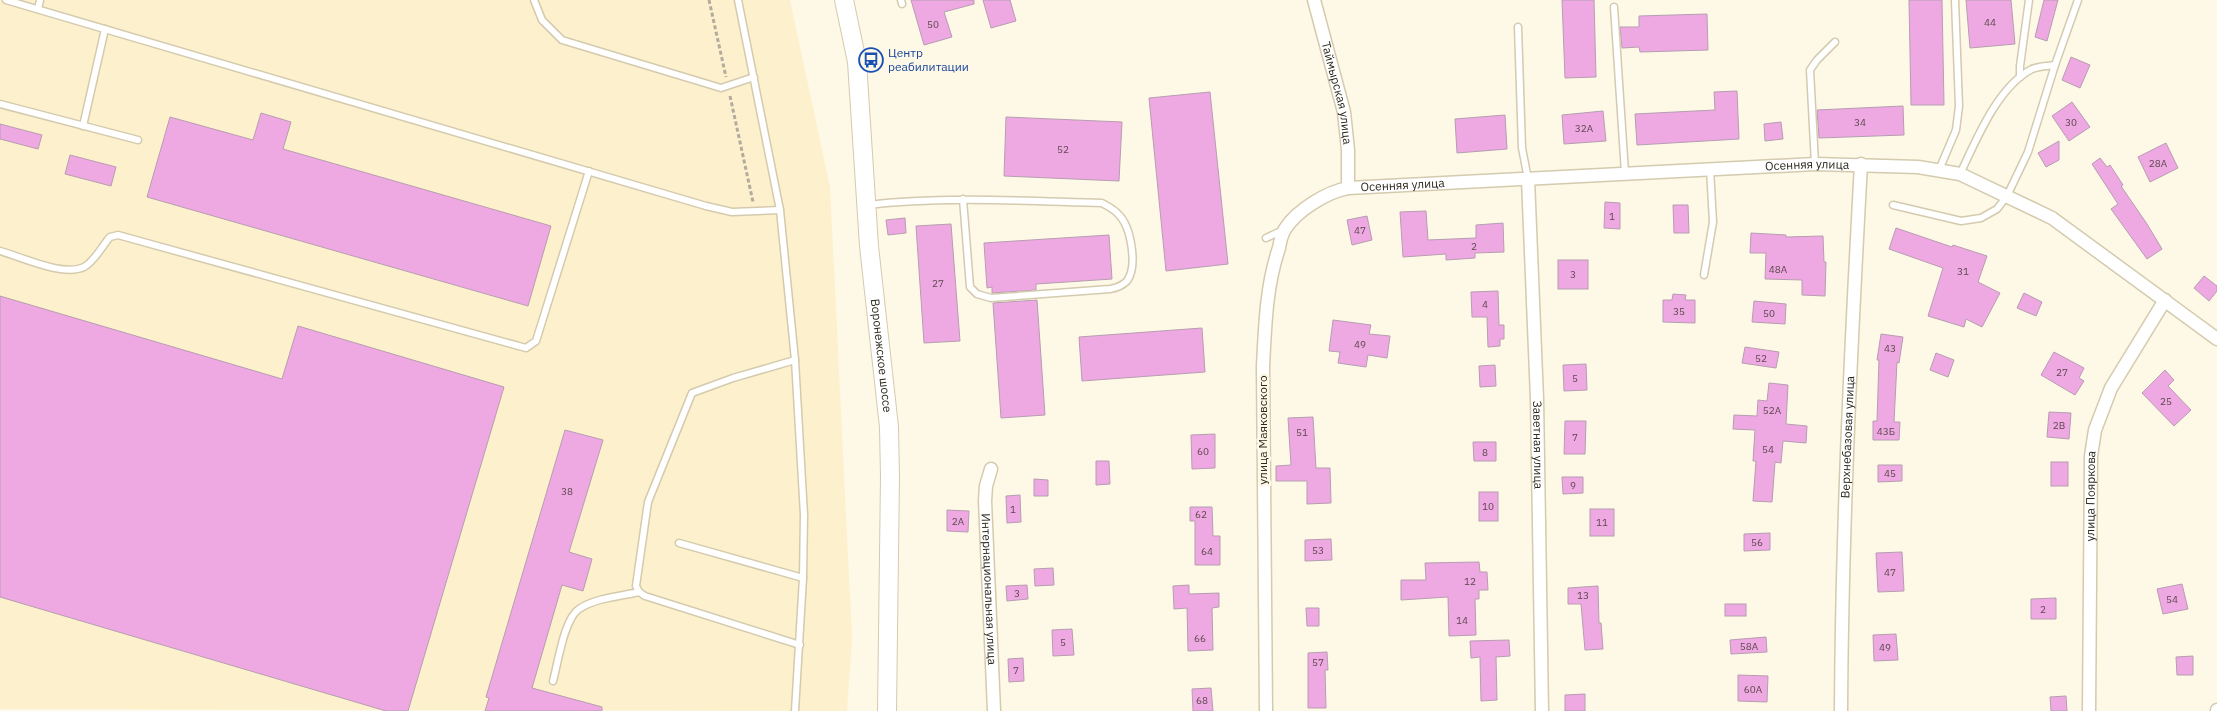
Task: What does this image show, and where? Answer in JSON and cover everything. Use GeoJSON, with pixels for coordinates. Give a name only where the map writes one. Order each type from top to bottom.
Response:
{"type":"FeatureCollection","features":[{"type":"Feature","properties":{"kind":"main road","name":"Воронежское шоссе"},"geometry":{"type":"LineString","coordinates":[[844,0],[857,62],[866,205],[889,427],[890,477],[886,711]]}},
{"type":"Feature","properties":{"kind":"street","name":"Таймырская улица"},"geometry":{"type":"LineString","coordinates":[[1314,0],[1344,112],[1348,150],[1348,188]]}},
{"type":"Feature","properties":{"kind":"street","name":"Осенняя улица"},"geometry":{"type":"LineString","coordinates":[[1348,188],[1814,164],[1861,164],[1939,170],[1960,174],[2052,218],[2217,339]]}},
{"type":"Feature","properties":{"kind":"street","name":"Верхнебазовая улица"},"geometry":{"type":"LineString","coordinates":[[1841,711],[1842,598],[1849,380],[1861,164]]}},
{"type":"Feature","properties":{"kind":"street","name":"Заветная улица"},"geometry":{"type":"LineString","coordinates":[[1528,179],[1537,399],[1542,711]]}},
{"type":"Feature","properties":{"kind":"street","name":"улица Маяковского"},"geometry":{"type":"LineString","coordinates":[[1266,711],[1263,366],[1265,316],[1273,265],[1285,229],[1303,210],[1326,194],[1348,188]]}},
{"type":"Feature","properties":{"kind":"street","name":"улица Пояркова"},"geometry":{"type":"LineString","coordinates":[[2089,711],[2091,456],[2095,430],[2111,388],[2165,300]]}},
{"type":"Feature","properties":{"kind":"street","name":"Интернациональная улица"},"geometry":{"type":"LineString","coordinates":[[991,470],[986,486],[985,501],[994,711]]}},
{"type":"Feature","properties":{"kind":"lane"},"geometry":{"type":"LineString","coordinates":[[6,0],[706,206],[732,212],[780,210]]}},
{"type":"Feature","properties":{"kind":"lane"},"geometry":{"type":"LineString","coordinates":[[38,9],[40,0]]}},
{"type":"Feature","properties":{"kind":"lane"},"geometry":{"type":"LineString","coordinates":[[534,0],[542,20],[562,40],[721,88],[754,77]]}},
{"type":"Feature","properties":{"kind":"lane"},"geometry":{"type":"LineString","coordinates":[[738,0],[780,210],[796,360],[803,484],[803,578],[796,711]]}},
{"type":"Feature","properties":{"kind":"lane"},"geometry":{"type":"LineString","coordinates":[[1939,170],[1956,130],[1959,106],[1954,0]]}},
{"type":"Feature","properties":{"kind":"lane"},"geometry":{"type":"LineString","coordinates":[[2020,77],[2029,0]]}},
{"type":"Feature","properties":{"kind":"lane"},"geometry":{"type":"LineString","coordinates":[[1892,205],[1961,221],[1981,218],[1997,209],[2007,196],[2028,152],[2055,65],[2078,0]]}},
{"type":"Feature","properties":{"kind":"lane"},"geometry":{"type":"LineString","coordinates":[[1614,7],[1624,173]]}},
{"type":"Feature","properties":{"kind":"lane"},"geometry":{"type":"LineString","coordinates":[[1518,27],[1522,148],[1528,179]]}},
{"type":"Feature","properties":{"kind":"lane"},"geometry":{"type":"LineString","coordinates":[[83,126],[106,29]]}},
{"type":"Feature","properties":{"kind":"lane"},"geometry":{"type":"LineString","coordinates":[[1814,164],[1810,70],[1835,42]]}},
{"type":"Feature","properties":{"kind":"lane"},"geometry":{"type":"LineString","coordinates":[[1960,174],[1990,114],[2010,87],[2020,77],[2034,68],[2055,65]]}},
{"type":"Feature","properties":{"kind":"lane"},"geometry":{"type":"LineString","coordinates":[[0,104],[138,140]]}},
{"type":"Feature","properties":{"kind":"lane"},"geometry":{"type":"LineString","coordinates":[[1704,275],[1713,222],[1710,169]]}},
{"type":"Feature","properties":{"kind":"lane"},"geometry":{"type":"LineString","coordinates":[[0,251],[57,269],[73,270],[85,266],[94,258],[110,237],[118,235],[526,348],[536,341],[590,171]]}},
{"type":"Feature","properties":{"kind":"lane"},"geometry":{"type":"LineString","coordinates":[[866,205],[963,199],[1102,203],[1118,214],[1130,238],[1132,264],[1127,280],[1120,286],[1110,289],[991,298],[977,294],[970,287],[963,199]]}},
{"type":"Feature","properties":{"kind":"lane"},"geometry":{"type":"LineString","coordinates":[[1266,238],[1285,229]]}},
{"type":"Feature","properties":{"kind":"lane"},"geometry":{"type":"LineString","coordinates":[[639,592],[636,586],[648,502],[692,393],[734,378],[796,360]]}},
{"type":"Feature","properties":{"kind":"lane"},"geometry":{"type":"LineString","coordinates":[[679,543],[803,578]]}},
{"type":"Feature","properties":{"kind":"lane"},"geometry":{"type":"LineString","coordinates":[[553,681],[569,621],[578,609],[588,604],[639,592],[800,645]]}},
{"type":"Feature","properties":{"kind":"path"},"geometry":{"type":"LineString","coordinates":[[709,0],[755,211]]}},
{"type":"Feature","properties":{"kind":"shaded area"},"geometry":{"type":"Polygon","coordinates":[[[0,0],[790,0],[830,187],[852,638],[847,711],[0,709],[0,0]]]}},
{"type":"Feature","properties":{"kind":"building"},"geometry":{"type":"Polygon","coordinates":[[[911,0],[974,0],[974,4],[944,12],[952,37],[924,45],[911,0]]]}},
{"type":"Feature","properties":{"kind":"building"},"geometry":{"type":"Polygon","coordinates":[[[983,0],[1010,0],[1016,21],[991,28],[983,0]]]}},
{"type":"Feature","properties":{"kind":"building"},"geometry":{"type":"Polygon","coordinates":[[[1562,0],[1594,0],[1596,77],[1565,78],[1562,0]]]}},
{"type":"Feature","properties":{"kind":"building"},"geometry":{"type":"Polygon","coordinates":[[[1909,0],[1942,0],[1944,105],[1911,105],[1909,0]]]}},
{"type":"Feature","properties":{"kind":"building"},"geometry":{"type":"Polygon","coordinates":[[[1966,0],[2011,0],[2015,44],[1970,48],[1966,0]]]}},
{"type":"Feature","properties":{"kind":"building"},"geometry":{"type":"Polygon","coordinates":[[[2044,0],[2058,0],[2047,41],[2035,37],[2044,0]]]}},
{"type":"Feature","properties":{"kind":"building"},"geometry":{"type":"Polygon","coordinates":[[[1707,14],[1708,50],[1640,52],[1639,47],[1622,48],[1620,27],[1639,27],[1639,16],[1707,14]]]}},
{"type":"Feature","properties":{"kind":"building"},"geometry":{"type":"Polygon","coordinates":[[[2071,57],[2090,65],[2080,88],[2062,80],[2071,57]]]}},
{"type":"Feature","properties":{"kind":"building"},"geometry":{"type":"Polygon","coordinates":[[[1737,91],[1739,139],[1637,145],[1635,114],[1715,110],[1714,92],[1737,91]]]}},
{"type":"Feature","properties":{"kind":"building"},"geometry":{"type":"Polygon","coordinates":[[[1210,92],[1228,264],[1166,271],[1149,98],[1210,92]]]}},
{"type":"Feature","properties":{"kind":"building"},"geometry":{"type":"Polygon","coordinates":[[[2072,102],[2090,127],[2069,141],[2052,116],[2072,102]]]}},
{"type":"Feature","properties":{"kind":"building"},"geometry":{"type":"Polygon","coordinates":[[[1903,106],[1904,135],[1819,138],[1817,110],[1903,106]]]}},
{"type":"Feature","properties":{"kind":"building"},"geometry":{"type":"Polygon","coordinates":[[[1603,111],[1606,141],[1564,144],[1562,115],[1603,111]]]}},
{"type":"Feature","properties":{"kind":"building"},"geometry":{"type":"Polygon","coordinates":[[[261,113],[291,122],[283,149],[551,226],[528,306],[147,197],[170,117],[253,140],[261,113]]]}},
{"type":"Feature","properties":{"kind":"building"},"geometry":{"type":"Polygon","coordinates":[[[1505,115],[1507,149],[1457,153],[1455,119],[1505,115]]]}},
{"type":"Feature","properties":{"kind":"building"},"geometry":{"type":"Polygon","coordinates":[[[1006,117],[1122,122],[1119,181],[1004,176],[1006,117]]]}},
{"type":"Feature","properties":{"kind":"building"},"geometry":{"type":"Polygon","coordinates":[[[1781,122],[1783,139],[1765,141],[1764,124],[1781,122]]]}},
{"type":"Feature","properties":{"kind":"building"},"geometry":{"type":"Polygon","coordinates":[[[0,124],[42,135],[38,149],[0,139],[0,124]]]}},
{"type":"Feature","properties":{"kind":"building"},"geometry":{"type":"Polygon","coordinates":[[[2059,141],[2059,160],[2046,167],[2038,153],[2059,141]]]}},
{"type":"Feature","properties":{"kind":"building"},"geometry":{"type":"Polygon","coordinates":[[[2166,143],[2178,168],[2150,182],[2138,157],[2166,143]]]}},
{"type":"Feature","properties":{"kind":"building"},"geometry":{"type":"Polygon","coordinates":[[[70,155],[116,167],[111,186],[65,174],[70,155]]]}},
{"type":"Feature","properties":{"kind":"building"},"geometry":{"type":"Polygon","coordinates":[[[2100,158],[2107,167],[2110,165],[2123,185],[2121,186],[2162,249],[2147,259],[2111,209],[2118,204],[2092,164],[2100,158]]]}},
{"type":"Feature","properties":{"kind":"building"},"geometry":{"type":"Polygon","coordinates":[[[1605,202],[1620,203],[1620,229],[1604,228],[1605,202]]]}},
{"type":"Feature","properties":{"kind":"building"},"geometry":{"type":"Polygon","coordinates":[[[1673,205],[1688,205],[1689,233],[1674,233],[1673,205]]]}},
{"type":"Feature","properties":{"kind":"building"},"geometry":{"type":"Polygon","coordinates":[[[1426,211],[1428,240],[1476,238],[1476,225],[1503,223],[1504,252],[1475,253],[1475,258],[1446,260],[1446,254],[1403,257],[1400,212],[1426,211]]]}},
{"type":"Feature","properties":{"kind":"building"},"geometry":{"type":"Polygon","coordinates":[[[1367,216],[1372,240],[1352,245],[1347,220],[1367,216]]]}},
{"type":"Feature","properties":{"kind":"building"},"geometry":{"type":"Polygon","coordinates":[[[905,218],[906,233],[888,235],[886,220],[905,218]]]}},
{"type":"Feature","properties":{"kind":"building"},"geometry":{"type":"Polygon","coordinates":[[[951,224],[960,341],[924,343],[916,226],[951,224]]]}},
{"type":"Feature","properties":{"kind":"building"},"geometry":{"type":"Polygon","coordinates":[[[1896,228],[1952,247],[1953,245],[1987,256],[1978,282],[2000,293],[1982,327],[1966,319],[1964,327],[1928,316],[1943,268],[1889,249],[1896,228]]]}},
{"type":"Feature","properties":{"kind":"building"},"geometry":{"type":"Polygon","coordinates":[[[1751,233],[1786,235],[1786,237],[1823,236],[1824,262],[1826,262],[1825,296],[1802,295],[1802,280],[1765,279],[1766,253],[1750,253],[1751,233]]]}},
{"type":"Feature","properties":{"kind":"building"},"geometry":{"type":"Polygon","coordinates":[[[1109,235],[1112,279],[1036,284],[1036,290],[992,293],[992,287],[987,288],[984,243],[1109,235]]]}},
{"type":"Feature","properties":{"kind":"building"},"geometry":{"type":"Polygon","coordinates":[[[1558,260],[1588,260],[1588,289],[1558,289],[1558,260]]]}},
{"type":"Feature","properties":{"kind":"building"},"geometry":{"type":"Polygon","coordinates":[[[2204,276],[2217,286],[2217,291],[2209,301],[2194,288],[2204,276]]]}},
{"type":"Feature","properties":{"kind":"building"},"geometry":{"type":"Polygon","coordinates":[[[1498,291],[1499,325],[1504,325],[1504,339],[1500,339],[1500,346],[1488,347],[1487,317],[1472,317],[1471,292],[1498,291]]]}},
{"type":"Feature","properties":{"kind":"building"},"geometry":{"type":"Polygon","coordinates":[[[2024,293],[2042,302],[2036,316],[2017,308],[2024,293]]]}},
{"type":"Feature","properties":{"kind":"building"},"geometry":{"type":"Polygon","coordinates":[[[1673,294],[1686,295],[1685,300],[1695,300],[1695,323],[1663,322],[1663,300],[1672,300],[1673,294]]]}},
{"type":"Feature","properties":{"kind":"building"},"geometry":{"type":"Polygon","coordinates":[[[0,296],[282,379],[298,326],[504,387],[408,711],[386,711],[0,597],[0,296]]]}},
{"type":"Feature","properties":{"kind":"building"},"geometry":{"type":"Polygon","coordinates":[[[1037,300],[1045,415],[1001,418],[993,303],[1037,300]]]}},
{"type":"Feature","properties":{"kind":"building"},"geometry":{"type":"Polygon","coordinates":[[[1754,301],[1786,304],[1785,324],[1752,322],[1754,301]]]}},
{"type":"Feature","properties":{"kind":"building"},"geometry":{"type":"Polygon","coordinates":[[[1333,320],[1371,325],[1369,334],[1390,336],[1387,358],[1368,355],[1366,367],[1338,363],[1340,352],[1329,351],[1333,320]]]}},
{"type":"Feature","properties":{"kind":"building"},"geometry":{"type":"Polygon","coordinates":[[[1202,328],[1205,372],[1082,381],[1079,337],[1202,328]]]}},
{"type":"Feature","properties":{"kind":"building"},"geometry":{"type":"Polygon","coordinates":[[[1881,334],[1903,337],[1899,363],[1897,362],[1894,422],[1900,422],[1899,440],[1873,440],[1873,421],[1877,421],[1879,360],[1877,360],[1881,334]]]}},
{"type":"Feature","properties":{"kind":"building"},"geometry":{"type":"Polygon","coordinates":[[[1745,347],[1779,352],[1776,368],[1742,363],[1745,347]]]}},
{"type":"Feature","properties":{"kind":"building"},"geometry":{"type":"Polygon","coordinates":[[[2054,352],[2084,368],[2079,378],[2084,381],[2075,395],[2041,375],[2054,352]]]}},
{"type":"Feature","properties":{"kind":"building"},"geometry":{"type":"Polygon","coordinates":[[[1936,353],[1954,360],[1948,377],[1930,370],[1936,353]]]}},
{"type":"Feature","properties":{"kind":"building"},"geometry":{"type":"Polygon","coordinates":[[[1586,364],[1587,390],[1564,391],[1563,365],[1586,364]]]}},
{"type":"Feature","properties":{"kind":"building"},"geometry":{"type":"Polygon","coordinates":[[[1495,365],[1496,386],[1480,387],[1479,366],[1495,365]]]}},
{"type":"Feature","properties":{"kind":"building"},"geometry":{"type":"Polygon","coordinates":[[[2165,370],[2174,380],[2168,386],[2191,410],[2174,426],[2142,393],[2165,370]]]}},
{"type":"Feature","properties":{"kind":"building"},"geometry":{"type":"Polygon","coordinates":[[[1769,383],[1788,385],[1786,424],[1807,426],[1806,443],[1783,441],[1781,463],[1775,462],[1772,502],[1753,501],[1756,461],[1753,461],[1755,430],[1733,429],[1734,415],[1757,416],[1758,400],[1767,401],[1769,383]]]}},
{"type":"Feature","properties":{"kind":"building"},"geometry":{"type":"Polygon","coordinates":[[[2049,412],[2071,413],[2069,439],[2047,437],[2049,412]]]}},
{"type":"Feature","properties":{"kind":"building"},"geometry":{"type":"Polygon","coordinates":[[[1313,417],[1316,468],[1330,468],[1331,503],[1307,504],[1307,481],[1276,481],[1276,466],[1291,465],[1288,418],[1313,417]]]}},
{"type":"Feature","properties":{"kind":"building"},"geometry":{"type":"Polygon","coordinates":[[[1565,421],[1586,421],[1585,454],[1564,454],[1565,421]]]}},
{"type":"Feature","properties":{"kind":"building"},"geometry":{"type":"Polygon","coordinates":[[[565,430],[603,440],[569,552],[592,559],[583,591],[562,585],[532,688],[602,707],[602,711],[485,711],[489,698],[486,697],[565,430]]]}},
{"type":"Feature","properties":{"kind":"building"},"geometry":{"type":"Polygon","coordinates":[[[1215,434],[1215,468],[1192,469],[1191,435],[1215,434]]]}},
{"type":"Feature","properties":{"kind":"building"},"geometry":{"type":"Polygon","coordinates":[[[1473,442],[1496,442],[1496,461],[1474,461],[1473,442]]]}},
{"type":"Feature","properties":{"kind":"building"},"geometry":{"type":"Polygon","coordinates":[[[1096,461],[1109,461],[1110,484],[1096,485],[1096,461]]]}},
{"type":"Feature","properties":{"kind":"building"},"geometry":{"type":"Polygon","coordinates":[[[2051,462],[2068,462],[2068,486],[2051,486],[2051,462]]]}},
{"type":"Feature","properties":{"kind":"building"},"geometry":{"type":"Polygon","coordinates":[[[1878,465],[1902,465],[1902,481],[1878,482],[1878,465]]]}},
{"type":"Feature","properties":{"kind":"building"},"geometry":{"type":"Polygon","coordinates":[[[1562,477],[1583,477],[1583,493],[1563,494],[1562,477]]]}},
{"type":"Feature","properties":{"kind":"building"},"geometry":{"type":"Polygon","coordinates":[[[1034,479],[1048,480],[1048,496],[1034,496],[1034,479]]]}},
{"type":"Feature","properties":{"kind":"building"},"geometry":{"type":"Polygon","coordinates":[[[1479,492],[1498,492],[1498,521],[1479,521],[1479,492]]]}},
{"type":"Feature","properties":{"kind":"building"},"geometry":{"type":"Polygon","coordinates":[[[1020,495],[1021,522],[1007,523],[1006,496],[1020,495]]]}},
{"type":"Feature","properties":{"kind":"building"},"geometry":{"type":"Polygon","coordinates":[[[1190,507],[1212,507],[1213,536],[1220,536],[1220,565],[1195,565],[1195,521],[1190,521],[1190,507]]]}},
{"type":"Feature","properties":{"kind":"building"},"geometry":{"type":"Polygon","coordinates":[[[1590,509],[1614,509],[1614,536],[1590,536],[1590,509]]]}},
{"type":"Feature","properties":{"kind":"building"},"geometry":{"type":"Polygon","coordinates":[[[947,510],[969,511],[968,532],[947,531],[947,510]]]}},
{"type":"Feature","properties":{"kind":"building"},"geometry":{"type":"Polygon","coordinates":[[[1770,533],[1770,550],[1744,551],[1744,534],[1770,533]]]}},
{"type":"Feature","properties":{"kind":"building"},"geometry":{"type":"Polygon","coordinates":[[[1331,539],[1332,560],[1305,561],[1305,540],[1331,539]]]}},
{"type":"Feature","properties":{"kind":"building"},"geometry":{"type":"Polygon","coordinates":[[[1902,552],[1904,591],[1878,592],[1876,553],[1902,552]]]}},
{"type":"Feature","properties":{"kind":"building"},"geometry":{"type":"Polygon","coordinates":[[[1479,562],[1480,572],[1487,572],[1488,590],[1479,590],[1479,599],[1475,599],[1476,635],[1449,636],[1448,597],[1401,600],[1401,580],[1426,580],[1425,563],[1479,562]]]}},
{"type":"Feature","properties":{"kind":"building"},"geometry":{"type":"Polygon","coordinates":[[[1053,568],[1054,585],[1035,586],[1034,569],[1053,568]]]}},
{"type":"Feature","properties":{"kind":"building"},"geometry":{"type":"Polygon","coordinates":[[[2182,584],[2188,609],[2163,614],[2157,589],[2182,584]]]}},
{"type":"Feature","properties":{"kind":"building"},"geometry":{"type":"Polygon","coordinates":[[[1027,585],[1028,599],[1007,601],[1006,586],[1027,585]]]}},
{"type":"Feature","properties":{"kind":"building"},"geometry":{"type":"Polygon","coordinates":[[[1189,585],[1189,594],[1219,593],[1219,607],[1212,608],[1213,650],[1188,651],[1187,608],[1174,609],[1173,586],[1189,585]]]}},
{"type":"Feature","properties":{"kind":"building"},"geometry":{"type":"Polygon","coordinates":[[[1598,586],[1599,623],[1601,623],[1603,649],[1585,650],[1581,604],[1568,604],[1568,588],[1598,586]]]}},
{"type":"Feature","properties":{"kind":"building"},"geometry":{"type":"Polygon","coordinates":[[[2056,598],[2056,619],[2031,619],[2031,599],[2056,598]]]}},
{"type":"Feature","properties":{"kind":"building"},"geometry":{"type":"Polygon","coordinates":[[[1725,604],[1746,604],[1746,616],[1725,616],[1725,604]]]}},
{"type":"Feature","properties":{"kind":"building"},"geometry":{"type":"Polygon","coordinates":[[[1306,608],[1319,608],[1319,626],[1307,626],[1306,608]]]}},
{"type":"Feature","properties":{"kind":"building"},"geometry":{"type":"Polygon","coordinates":[[[1072,629],[1074,655],[1053,656],[1052,630],[1072,629]]]}},
{"type":"Feature","properties":{"kind":"building"},"geometry":{"type":"Polygon","coordinates":[[[1896,634],[1898,660],[1874,661],[1873,635],[1896,634]]]}},
{"type":"Feature","properties":{"kind":"building"},"geometry":{"type":"Polygon","coordinates":[[[1766,637],[1767,652],[1731,654],[1730,640],[1766,637]]]}},
{"type":"Feature","properties":{"kind":"building"},"geometry":{"type":"Polygon","coordinates":[[[1509,640],[1510,656],[1496,657],[1497,700],[1481,701],[1480,657],[1471,658],[1470,641],[1509,640]]]}},
{"type":"Feature","properties":{"kind":"building"},"geometry":{"type":"Polygon","coordinates":[[[1327,652],[1328,670],[1325,670],[1326,708],[1308,708],[1308,653],[1327,652]]]}},
{"type":"Feature","properties":{"kind":"building"},"geometry":{"type":"Polygon","coordinates":[[[2193,656],[2193,675],[2177,675],[2176,657],[2193,656]]]}},
{"type":"Feature","properties":{"kind":"building"},"geometry":{"type":"Polygon","coordinates":[[[1023,658],[1024,681],[1009,682],[1008,659],[1023,658]]]}},
{"type":"Feature","properties":{"kind":"building"},"geometry":{"type":"Polygon","coordinates":[[[1738,675],[1768,676],[1767,702],[1738,701],[1738,675]]]}},
{"type":"Feature","properties":{"kind":"building"},"geometry":{"type":"Polygon","coordinates":[[[1211,688],[1213,711],[1193,711],[1192,689],[1211,688]]]}},
{"type":"Feature","properties":{"kind":"building"},"geometry":{"type":"Polygon","coordinates":[[[1585,694],[1585,711],[1565,711],[1565,695],[1585,694]]]}},
{"type":"Feature","properties":{"kind":"building"},"geometry":{"type":"Polygon","coordinates":[[[2066,696],[2067,711],[2051,711],[2050,697],[2066,696]]]}},
{"type":"Feature","properties":{"kind":"place","name":"Центр реабилитации"},"geometry":{"type":"Point","coordinates":[871,60]}}]}
